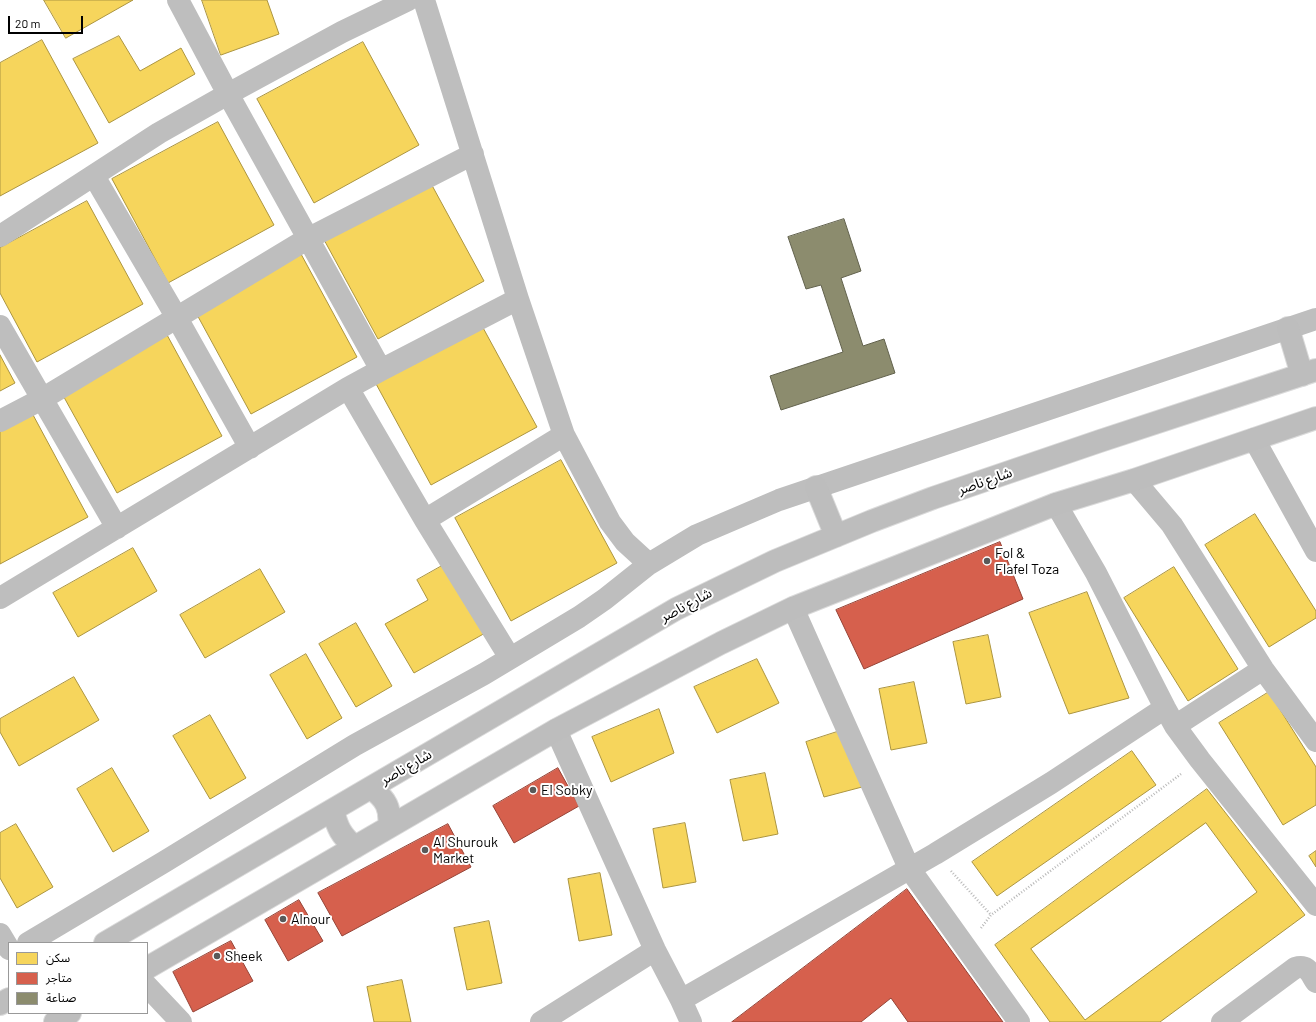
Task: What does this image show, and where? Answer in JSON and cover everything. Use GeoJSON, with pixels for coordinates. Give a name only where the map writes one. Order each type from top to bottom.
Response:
{"type":"FeatureCollection","features":[{"type":"Feature","properties":{"kind":"main road"},"geometry":{"type":"LineString","coordinates":[[1288,328],[1309,372]]}},
{"type":"Feature","properties":{"kind":"main road","name":"شارع ناصر"},"geometry":{"type":"LineString","coordinates":[[107,942],[676,609],[775,561],[872,521],[933,498],[1309,372]]}},
{"type":"Feature","properties":{"kind":"main road"},"geometry":{"type":"LineString","coordinates":[[148,967],[556,730],[722,643],[793,608],[1056,504],[1134,480],[1316,418]]}},
{"type":"Feature","properties":{"kind":"main road"},"geometry":{"type":"LineString","coordinates":[[816,487],[836,536]]}},
{"type":"Feature","properties":{"kind":"main road"},"geometry":{"type":"LineString","coordinates":[[371,788],[380,795],[387,804],[390,815],[389,827]]}},
{"type":"Feature","properties":{"kind":"main road"},"geometry":{"type":"LineString","coordinates":[[333,810],[335,821],[340,831],[346,840],[355,847]]}},
{"type":"Feature","properties":{"kind":"main road"},"geometry":{"type":"LineString","coordinates":[[55,1022],[68,1014]]}},
{"type":"Feature","properties":{"kind":"street"},"geometry":{"type":"LineString","coordinates":[[178,0],[380,370]]}},
{"type":"Feature","properties":{"kind":"street"},"geometry":{"type":"LineString","coordinates":[[0,236],[160,133],[342,32],[408,0]]}},
{"type":"Feature","properties":{"kind":"street"},"geometry":{"type":"LineString","coordinates":[[424,0],[518,299],[564,435],[610,522],[625,542],[649,564]]}},
{"type":"Feature","properties":{"kind":"street"},"geometry":{"type":"LineString","coordinates":[[0,421],[42,399],[307,238],[473,154]]}},
{"type":"Feature","properties":{"kind":"street"},"geometry":{"type":"LineString","coordinates":[[94,176],[177,318],[250,448]]}},
{"type":"Feature","properties":{"kind":"street"},"geometry":{"type":"LineString","coordinates":[[0,598],[348,388],[518,299]]}},
{"type":"Feature","properties":{"kind":"street"},"geometry":{"type":"LineString","coordinates":[[30,942],[355,745],[510,658],[578,617],[605,599],[649,564],[697,535],[779,500],[816,487],[1316,319]]}},
{"type":"Feature","properties":{"kind":"street"},"geometry":{"type":"LineString","coordinates":[[0,326],[117,528]]}},
{"type":"Feature","properties":{"kind":"street"},"geometry":{"type":"LineString","coordinates":[[348,388],[510,658]]}},
{"type":"Feature","properties":{"kind":"street"},"geometry":{"type":"LineString","coordinates":[[426,520],[564,435]]}},
{"type":"Feature","properties":{"kind":"street"},"geometry":{"type":"LineString","coordinates":[[1254,439],[1316,551]]}},
{"type":"Feature","properties":{"kind":"street"},"geometry":{"type":"LineString","coordinates":[[1134,480],[1172,525],[1264,668],[1316,741]]}},
{"type":"Feature","properties":{"kind":"street"},"geometry":{"type":"LineString","coordinates":[[1056,504],[1096,573],[1170,717],[1200,760],[1316,905]]}},
{"type":"Feature","properties":{"kind":"street"},"geometry":{"type":"LineString","coordinates":[[793,608],[909,868],[1019,1022]]}},
{"type":"Feature","properties":{"kind":"street"},"geometry":{"type":"LineString","coordinates":[[681,1000],[935,854],[1051,783],[1170,717],[1264,668]]}},
{"type":"Feature","properties":{"kind":"street"},"geometry":{"type":"LineString","coordinates":[[556,730],[656,950],[691,1022]]}},
{"type":"Feature","properties":{"kind":"street"},"geometry":{"type":"LineString","coordinates":[[0,934],[8,947]]}},
{"type":"Feature","properties":{"kind":"street"},"geometry":{"type":"LineString","coordinates":[[541,1022],[656,950]]}},
{"type":"Feature","properties":{"kind":"street"},"geometry":{"type":"LineString","coordinates":[[1222,1022],[1295,968],[1301,966],[1307,968],[1316,982]]}},
{"type":"Feature","properties":{"kind":"street"},"geometry":{"type":"LineString","coordinates":[[148,987],[181,1022]]}},
{"type":"Feature","properties":{"kind":"path"},"geometry":{"type":"LineString","coordinates":[[935,854],[991,915],[1200,760]]}},
{"type":"Feature","properties":{"kind":"building: سكن"},"geometry":{"type":"Polygon","coordinates":[[[44,0],[133,0],[66,38],[44,0]]]}},
{"type":"Feature","properties":{"kind":"building: سكن"},"geometry":{"type":"Polygon","coordinates":[[[202,0],[267,0],[279,34],[221,55],[202,0]]]}},
{"type":"Feature","properties":{"kind":"building: سكن"},"geometry":{"type":"Polygon","coordinates":[[[119,36],[140,71],[181,48],[195,74],[109,123],[73,59],[119,36]]]}},
{"type":"Feature","properties":{"kind":"building: سكن"},"geometry":{"type":"Polygon","coordinates":[[[42,40],[98,143],[0,196],[0,63],[42,40]]]}},
{"type":"Feature","properties":{"kind":"building: سكن"},"geometry":{"type":"Polygon","coordinates":[[[363,42],[419,145],[314,203],[257,99],[363,42]]]}},
{"type":"Feature","properties":{"kind":"building: سكن"},"geometry":{"type":"Polygon","coordinates":[[[218,122],[274,225],[168,283],[112,179],[218,122]]]}},
{"type":"Feature","properties":{"kind":"building: سكن"},"geometry":{"type":"Polygon","coordinates":[[[428,178],[484,281],[378,339],[322,236],[428,178]]]}},
{"type":"Feature","properties":{"kind":"building: سكن"},"geometry":{"type":"Polygon","coordinates":[[[87,201],[143,304],[37,362],[0,293],[0,248],[87,201]]]}},
{"type":"Feature","properties":{"kind":"building: سكن"},"geometry":{"type":"Polygon","coordinates":[[[301,254],[357,357],[251,414],[195,311],[301,254]]]}},
{"type":"Feature","properties":{"kind":"building: سكن"},"geometry":{"type":"Polygon","coordinates":[[[481,324],[537,427],[431,485],[375,382],[481,324]]]}},
{"type":"Feature","properties":{"kind":"building: سكن"},"geometry":{"type":"Polygon","coordinates":[[[166,333],[222,436],[117,493],[60,390],[166,333]]]}},
{"type":"Feature","properties":{"kind":"building: سكن"},"geometry":{"type":"Polygon","coordinates":[[[0,355],[15,383],[0,391],[0,355]]]}},
{"type":"Feature","properties":{"kind":"building: سكن"},"geometry":{"type":"Polygon","coordinates":[[[32,413],[88,517],[0,564],[0,431],[32,413]]]}},
{"type":"Feature","properties":{"kind":"building: سكن"},"geometry":{"type":"Polygon","coordinates":[[[561,460],[617,563],[511,621],[455,518],[561,460]]]}},
{"type":"Feature","properties":{"kind":"building: سكن"},"geometry":{"type":"Polygon","coordinates":[[[1255,514],[1316,611],[1316,618],[1269,647],[1205,545],[1255,514]]]}},
{"type":"Feature","properties":{"kind":"building: سكن"},"geometry":{"type":"Polygon","coordinates":[[[133,548],[157,591],[78,637],[53,593],[133,548]]]}},
{"type":"Feature","properties":{"kind":"building: سكن"},"geometry":{"type":"Polygon","coordinates":[[[449,562],[487,632],[414,673],[385,624],[428,600],[417,580],[449,562]]]}},
{"type":"Feature","properties":{"kind":"building: سكن"},"geometry":{"type":"Polygon","coordinates":[[[1174,567],[1238,669],[1188,701],[1124,598],[1174,567]]]}},
{"type":"Feature","properties":{"kind":"building: سكن"},"geometry":{"type":"Polygon","coordinates":[[[260,569],[285,612],[205,658],[180,615],[260,569]]]}},
{"type":"Feature","properties":{"kind":"building: سكن"},"geometry":{"type":"Polygon","coordinates":[[[1087,592],[1129,698],[1069,714],[1029,613],[1087,592]]]}},
{"type":"Feature","properties":{"kind":"building: سكن"},"geometry":{"type":"Polygon","coordinates":[[[356,623],[392,686],[356,707],[319,644],[356,623]]]}},
{"type":"Feature","properties":{"kind":"building: سكن"},"geometry":{"type":"Polygon","coordinates":[[[988,635],[1001,697],[966,704],[953,642],[988,635]]]}},
{"type":"Feature","properties":{"kind":"building: سكن"},"geometry":{"type":"Polygon","coordinates":[[[306,654],[342,718],[307,739],[270,675],[306,654]]]}},
{"type":"Feature","properties":{"kind":"building: سكن"},"geometry":{"type":"Polygon","coordinates":[[[757,659],[779,703],[717,733],[694,687],[757,659]]]}},
{"type":"Feature","properties":{"kind":"building: سكن"},"geometry":{"type":"Polygon","coordinates":[[[74,677],[99,720],[19,766],[0,732],[0,719],[74,677]]]}},
{"type":"Feature","properties":{"kind":"building: سكن"},"geometry":{"type":"Polygon","coordinates":[[[914,682],[927,743],[891,750],[879,689],[914,682]]]}},
{"type":"Feature","properties":{"kind":"building: سكن"},"geometry":{"type":"Polygon","coordinates":[[[1269,692],[1316,767],[1316,805],[1283,825],[1219,723],[1269,692]]]}},
{"type":"Feature","properties":{"kind":"building: سكن"},"geometry":{"type":"Polygon","coordinates":[[[659,709],[674,753],[611,782],[592,737],[659,709]]]}},
{"type":"Feature","properties":{"kind":"building: سكن"},"geometry":{"type":"Polygon","coordinates":[[[210,715],[246,778],[210,799],[173,736],[210,715]]]}},
{"type":"Feature","properties":{"kind":"building: سكن"},"geometry":{"type":"Polygon","coordinates":[[[840,731],[862,787],[824,797],[806,742],[840,731]]]}},
{"type":"Feature","properties":{"kind":"building: سكن"},"geometry":{"type":"Polygon","coordinates":[[[1132,751],[1156,785],[997,896],[972,862],[1132,751]]]}},
{"type":"Feature","properties":{"kind":"building: سكن"},"geometry":{"type":"Polygon","coordinates":[[[112,768],[149,831],[113,852],[77,789],[112,768]]]}},
{"type":"Feature","properties":{"kind":"building: سكن"},"geometry":{"type":"Polygon","coordinates":[[[765,773],[778,834],[743,841],[730,780],[765,773]]]}},
{"type":"Feature","properties":{"kind":"building: سكن"},"geometry":{"type":"Polygon","coordinates":[[[1207,789],[1305,915],[1160,1022],[1050,1022],[995,945],[1207,789]],[[1206,823],[1031,949],[1085,1020],[1257,892],[1206,823]]]}},
{"type":"Feature","properties":{"kind":"building: سكن"},"geometry":{"type":"Polygon","coordinates":[[[685,823],[696,882],[663,888],[653,829],[685,823]]]}},
{"type":"Feature","properties":{"kind":"building: سكن"},"geometry":{"type":"Polygon","coordinates":[[[16,824],[53,887],[17,908],[0,878],[0,833],[16,824]]]}},
{"type":"Feature","properties":{"kind":"building: سكن"},"geometry":{"type":"Polygon","coordinates":[[[1316,851],[1316,867],[1309,856],[1316,851]]]}},
{"type":"Feature","properties":{"kind":"building: سكن"},"geometry":{"type":"Polygon","coordinates":[[[600,873],[612,935],[579,941],[568,879],[600,873]]]}},
{"type":"Feature","properties":{"kind":"building: سكن"},"geometry":{"type":"Polygon","coordinates":[[[489,921],[502,983],[467,990],[454,928],[489,921]]]}},
{"type":"Feature","properties":{"kind":"building: سكن"},"geometry":{"type":"Polygon","coordinates":[[[402,980],[411,1022],[374,1022],[367,987],[402,980]]]}},
{"type":"Feature","properties":{"kind":"building: متاجر"},"geometry":{"type":"Polygon","coordinates":[[[1000,542],[1023,599],[864,669],[836,610],[1000,542]]]}},
{"type":"Feature","properties":{"kind":"building: متاجر"},"geometry":{"type":"Polygon","coordinates":[[[558,768],[579,806],[514,843],[493,806],[558,768]]]}},
{"type":"Feature","properties":{"kind":"building: متاجر"},"geometry":{"type":"Polygon","coordinates":[[[448,824],[471,867],[342,936],[318,893],[448,824]]]}},
{"type":"Feature","properties":{"kind":"building: متاجر"},"geometry":{"type":"Polygon","coordinates":[[[907,889],[1003,1022],[908,1022],[891,998],[861,1022],[732,1022],[907,889]]]}},
{"type":"Feature","properties":{"kind":"building: متاجر"},"geometry":{"type":"Polygon","coordinates":[[[299,900],[323,941],[288,961],[265,920],[299,900]]]}},
{"type":"Feature","properties":{"kind":"building: متاجر"},"geometry":{"type":"Polygon","coordinates":[[[231,941],[253,981],[193,1012],[173,972],[231,941]]]}},
{"type":"Feature","properties":{"kind":"building: صناعة"},"geometry":{"type":"Polygon","coordinates":[[[844,219],[861,271],[841,278],[863,346],[884,339],[895,373],[781,410],[770,376],[843,352],[821,285],[806,289],[788,237],[844,219]]]}},
{"type":"Feature","properties":{"kind":"place","name":"Fol & Flafel Toza"},"geometry":{"type":"Point","coordinates":[987,561]}},
{"type":"Feature","properties":{"kind":"place","name":"El Sobky"},"geometry":{"type":"Point","coordinates":[533,790]}},
{"type":"Feature","properties":{"kind":"place","name":"Al Shurouk Market"},"geometry":{"type":"Point","coordinates":[425,850]}},
{"type":"Feature","properties":{"kind":"place","name":"Alnour"},"geometry":{"type":"Point","coordinates":[283,919]}},
{"type":"Feature","properties":{"kind":"place","name":"Sheek"},"geometry":{"type":"Point","coordinates":[217,956]}}]}
